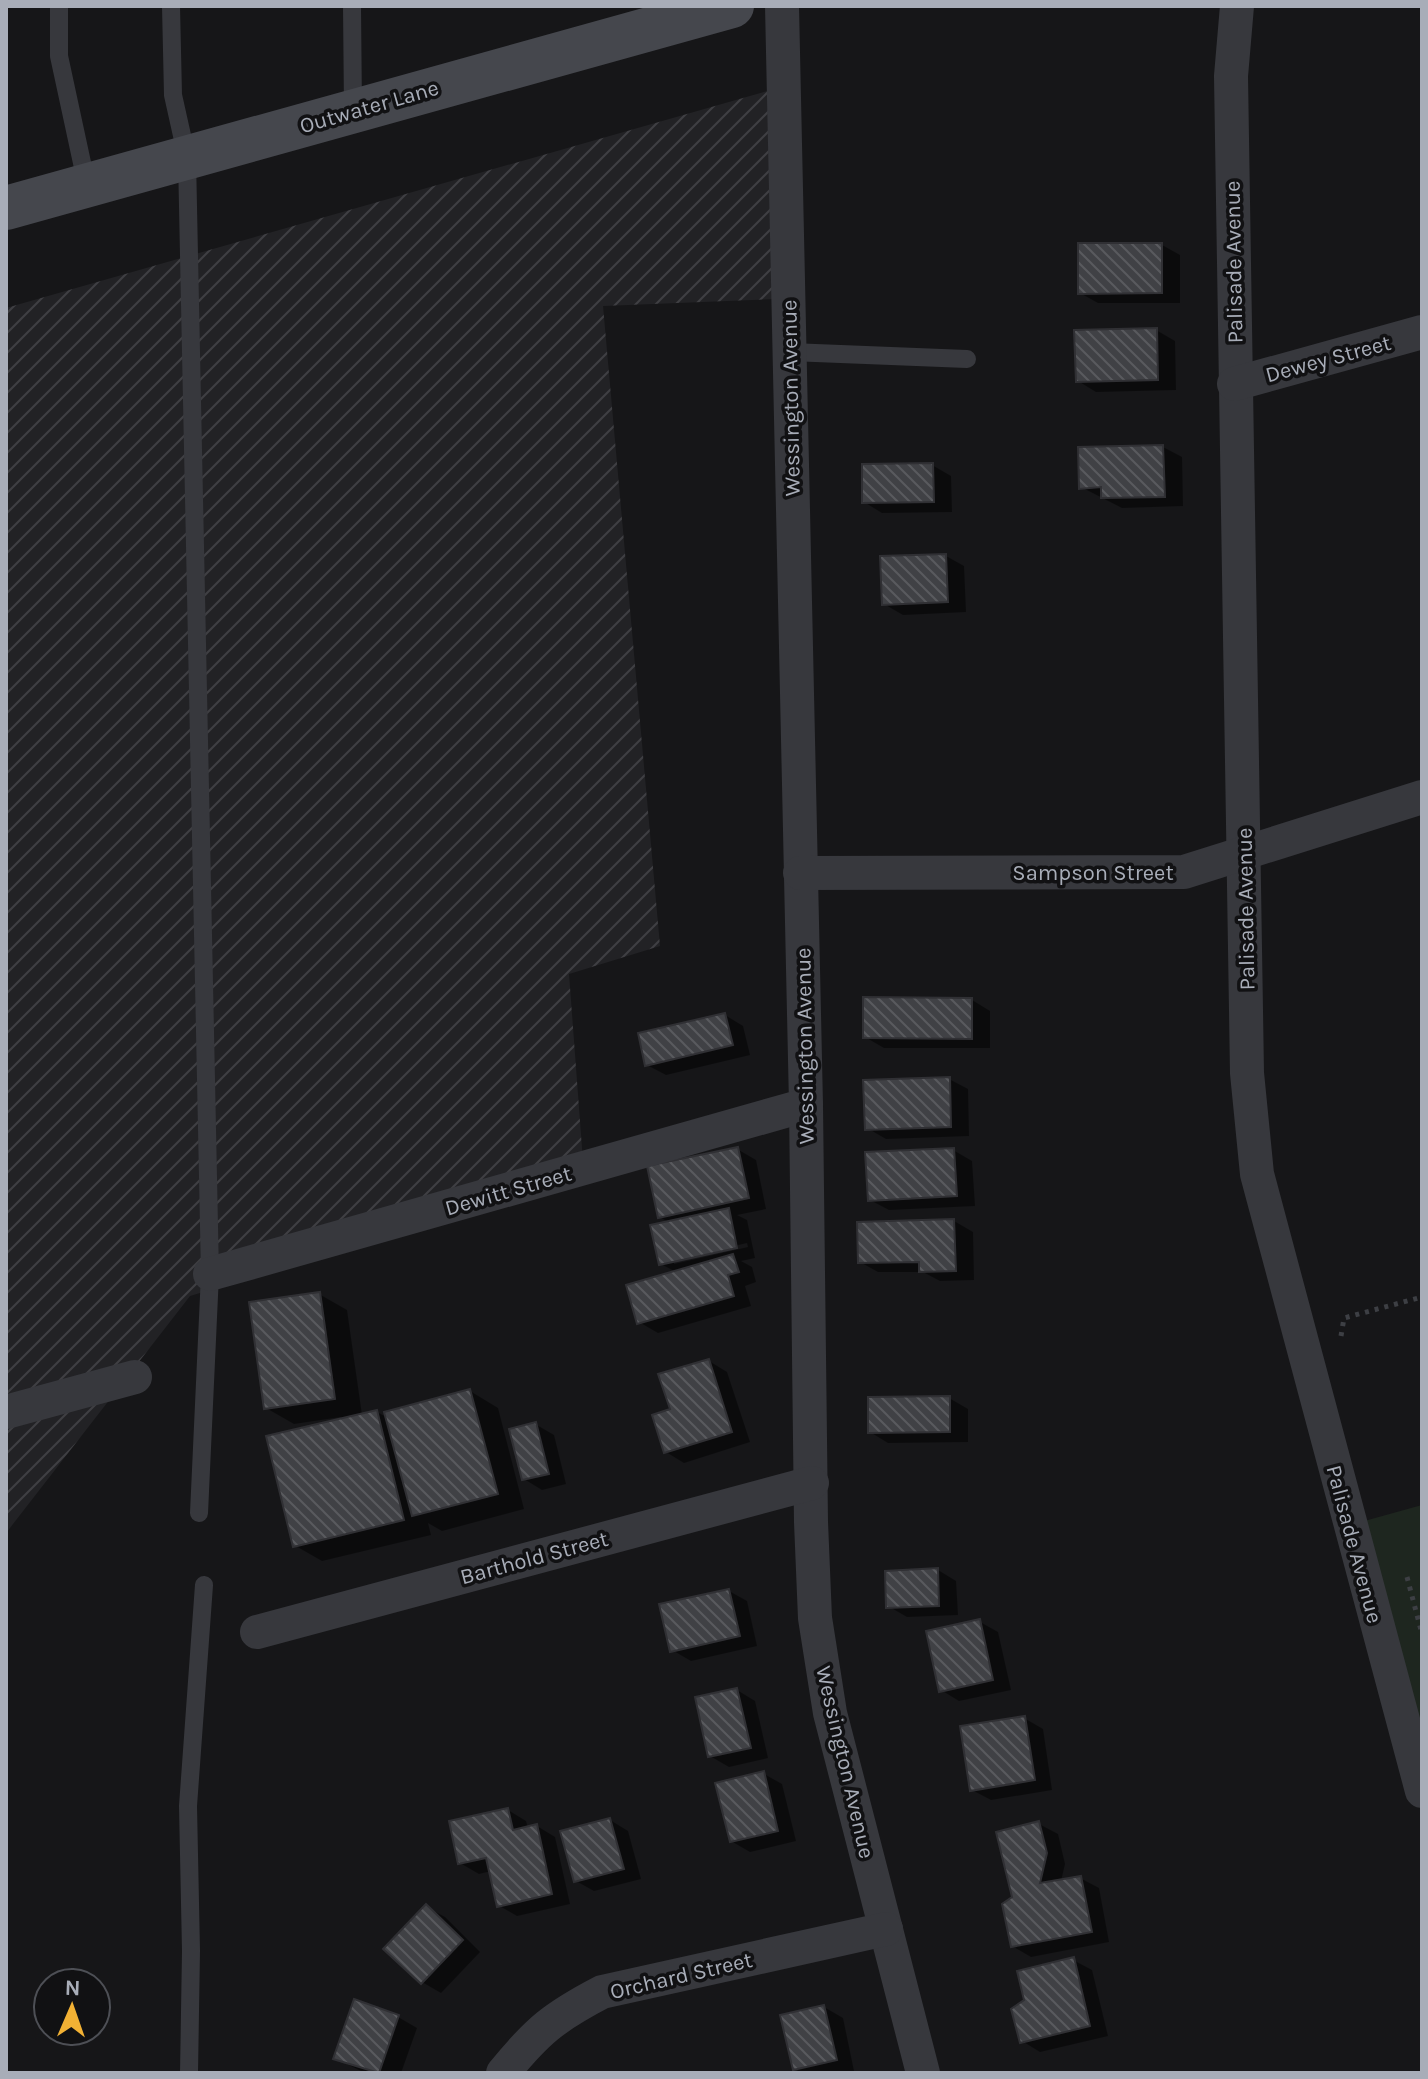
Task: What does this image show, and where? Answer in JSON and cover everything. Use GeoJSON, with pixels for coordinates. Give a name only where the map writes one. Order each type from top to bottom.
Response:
{"type":"FeatureCollection","features":[{"type":"Feature","properties":{"kind":"street","name":"Outwater Lane"},"geometry":{"type":"LineString","coordinates":[[6,208],[732,6]]}},
{"type":"Feature","properties":{"kind":"street","name":"Wessington Avenue"},"geometry":{"type":"LineString","coordinates":[[782,6],[815,1618],[830,1713],[923,2073]]}},
{"type":"Feature","properties":{"kind":"street","name":"Palisade Avenue"},"geometry":{"type":"LineString","coordinates":[[1237,6],[1231,76],[1234,384],[1247,1073],[1257,1174],[1422,1791]]}},
{"type":"Feature","properties":{"kind":"street","name":"Dewey Street"},"geometry":{"type":"LineString","coordinates":[[1234,384],[1422,332]]}},
{"type":"Feature","properties":{"kind":"street","name":"Sampson Street"},"geometry":{"type":"LineString","coordinates":[[800,873],[1184,872],[1422,797]]}},
{"type":"Feature","properties":{"kind":"street","name":"Dewitt Street"},"geometry":{"type":"LineString","coordinates":[[210,1274],[806,1105]]}},
{"type":"Feature","properties":{"kind":"street"},"geometry":{"type":"LineString","coordinates":[[6,1412],[135,1377]]}},
{"type":"Feature","properties":{"kind":"street","name":"Barthold Street"},"geometry":{"type":"LineString","coordinates":[[257,1632],[812,1483]]}},
{"type":"Feature","properties":{"kind":"street","name":"Orchard Street"},"geometry":{"type":"LineString","coordinates":[[503,2073],[532,2037],[565,2011],[602,1992],[886,1929]]}},
{"type":"Feature","properties":{"kind":"lane"},"geometry":{"type":"LineString","coordinates":[[59,6],[59,56],[87,186]]}},
{"type":"Feature","properties":{"kind":"lane"},"geometry":{"type":"LineString","coordinates":[[171,6],[173,95],[187,158],[210,1274],[199,1513]]}},
{"type":"Feature","properties":{"kind":"lane"},"geometry":{"type":"LineString","coordinates":[[352,6],[353,110]]}},
{"type":"Feature","properties":{"kind":"lane"},"geometry":{"type":"LineString","coordinates":[[790,352],[967,359]]}},
{"type":"Feature","properties":{"kind":"lane"},"geometry":{"type":"LineString","coordinates":[[189,2073],[191,1951],[188,1806],[204,1585]]}},
{"type":"Feature","properties":{"kind":"path"},"geometry":{"type":"LineString","coordinates":[[1344,1318],[1422,1297]]}},
{"type":"Feature","properties":{"kind":"shaded area"},"geometry":{"type":"Polygon","coordinates":[[[799,82],[801,298],[603,306],[660,946],[569,974],[584,1175],[190,1296],[6,1533],[6,308],[799,82]]]}},
{"type":"Feature","properties":{"kind":"shaded area"},"geometry":{"type":"Polygon","coordinates":[[[1422,1505],[1422,1791],[1350,1525],[1422,1505]]]}},
{"type":"Feature","properties":{"kind":"building"},"geometry":{"type":"Polygon","coordinates":[[[1078,243],[1162,243],[1162,293],[1078,294],[1078,243]]]}},
{"type":"Feature","properties":{"kind":"building"},"geometry":{"type":"Polygon","coordinates":[[[1157,328],[1158,380],[1076,382],[1074,330],[1157,328]]]}},
{"type":"Feature","properties":{"kind":"building"},"geometry":{"type":"Polygon","coordinates":[[[1163,445],[1165,497],[1101,498],[1101,487],[1079,489],[1078,447],[1163,445]]]}},
{"type":"Feature","properties":{"kind":"building"},"geometry":{"type":"Polygon","coordinates":[[[933,463],[934,502],[862,503],[862,464],[933,463]]]}},
{"type":"Feature","properties":{"kind":"building"},"geometry":{"type":"Polygon","coordinates":[[[946,554],[948,602],[882,605],[880,556],[946,554]]]}},
{"type":"Feature","properties":{"kind":"building"},"geometry":{"type":"Polygon","coordinates":[[[863,997],[972,998],[972,1039],[863,1038],[863,997]]]}},
{"type":"Feature","properties":{"kind":"building"},"geometry":{"type":"Polygon","coordinates":[[[725,1013],[733,1045],[645,1066],[638,1033],[725,1013]]]}},
{"type":"Feature","properties":{"kind":"building"},"geometry":{"type":"Polygon","coordinates":[[[950,1077],[951,1127],[865,1130],[863,1080],[950,1077]]]}},
{"type":"Feature","properties":{"kind":"building"},"geometry":{"type":"Polygon","coordinates":[[[738,1147],[749,1198],[658,1218],[647,1166],[738,1147]]]}},
{"type":"Feature","properties":{"kind":"building"},"geometry":{"type":"Polygon","coordinates":[[[954,1148],[957,1196],[868,1201],[865,1152],[954,1148]]]}},
{"type":"Feature","properties":{"kind":"building"},"geometry":{"type":"Polygon","coordinates":[[[729,1208],[737,1248],[659,1265],[650,1225],[729,1208]]]}},
{"type":"Feature","properties":{"kind":"building"},"geometry":{"type":"Polygon","coordinates":[[[954,1219],[956,1271],[919,1272],[919,1262],[858,1263],[857,1222],[954,1219]]]}},
{"type":"Feature","properties":{"kind":"building"},"geometry":{"type":"Polygon","coordinates":[[[733,1254],[739,1272],[728,1275],[734,1296],[637,1324],[626,1285],[733,1254]]]}},
{"type":"Feature","properties":{"kind":"building"},"geometry":{"type":"Polygon","coordinates":[[[320,1292],[335,1399],[264,1409],[249,1302],[320,1292]]]}},
{"type":"Feature","properties":{"kind":"building"},"geometry":{"type":"Polygon","coordinates":[[[709,1359],[732,1432],[664,1453],[652,1415],[670,1409],[658,1374],[709,1359]]]}},
{"type":"Feature","properties":{"kind":"building"},"geometry":{"type":"Polygon","coordinates":[[[470,1389],[498,1494],[412,1516],[384,1412],[470,1389]]]}},
{"type":"Feature","properties":{"kind":"building"},"geometry":{"type":"Polygon","coordinates":[[[950,1396],[950,1432],[868,1433],[868,1397],[950,1396]]]}},
{"type":"Feature","properties":{"kind":"building"},"geometry":{"type":"Polygon","coordinates":[[[377,1410],[404,1520],[293,1547],[266,1436],[377,1410]]]}},
{"type":"Feature","properties":{"kind":"building"},"geometry":{"type":"Polygon","coordinates":[[[536,1422],[549,1474],[522,1480],[509,1429],[536,1422]]]}},
{"type":"Feature","properties":{"kind":"building"},"geometry":{"type":"Polygon","coordinates":[[[938,1568],[939,1606],[886,1608],[885,1571],[938,1568]]]}},
{"type":"Feature","properties":{"kind":"building"},"geometry":{"type":"Polygon","coordinates":[[[729,1589],[740,1636],[670,1652],[659,1604],[729,1589]]]}},
{"type":"Feature","properties":{"kind":"building"},"geometry":{"type":"Polygon","coordinates":[[[980,1619],[993,1680],[939,1692],[926,1631],[980,1619]]]}},
{"type":"Feature","properties":{"kind":"building"},"geometry":{"type":"Polygon","coordinates":[[[737,1688],[751,1748],[708,1757],[695,1697],[737,1688]]]}},
{"type":"Feature","properties":{"kind":"building"},"geometry":{"type":"Polygon","coordinates":[[[1025,1716],[1035,1780],[970,1791],[960,1726],[1025,1716]]]}},
{"type":"Feature","properties":{"kind":"building"},"geometry":{"type":"Polygon","coordinates":[[[764,1771],[778,1831],[730,1842],[715,1783],[764,1771]]]}},
{"type":"Feature","properties":{"kind":"building"},"geometry":{"type":"Polygon","coordinates":[[[508,1808],[513,1830],[537,1824],[552,1894],[497,1907],[486,1858],[458,1864],[449,1821],[508,1808]]]}},
{"type":"Feature","properties":{"kind":"building"},"geometry":{"type":"Polygon","coordinates":[[[610,1818],[624,1869],[574,1882],[560,1831],[610,1818]]]}},
{"type":"Feature","properties":{"kind":"building"},"geometry":{"type":"Polygon","coordinates":[[[1039,1821],[1047,1853],[1040,1883],[1081,1876],[1092,1932],[1011,1947],[1002,1904],[1012,1897],[996,1832],[1039,1821]]]}},
{"type":"Feature","properties":{"kind":"building"},"geometry":{"type":"Polygon","coordinates":[[[426,1904],[463,1940],[421,1984],[383,1949],[426,1904]]]}},
{"type":"Feature","properties":{"kind":"building"},"geometry":{"type":"Polygon","coordinates":[[[1074,1957],[1090,2026],[1020,2043],[1011,2009],[1024,2000],[1017,1971],[1074,1957]]]}},
{"type":"Feature","properties":{"kind":"building"},"geometry":{"type":"Polygon","coordinates":[[[354,1999],[399,2015],[379,2073],[333,2059],[354,1999]]]}},
{"type":"Feature","properties":{"kind":"building"},"geometry":{"type":"Polygon","coordinates":[[[824,2005],[837,2060],[793,2070],[780,2015],[824,2005]]]}}]}
